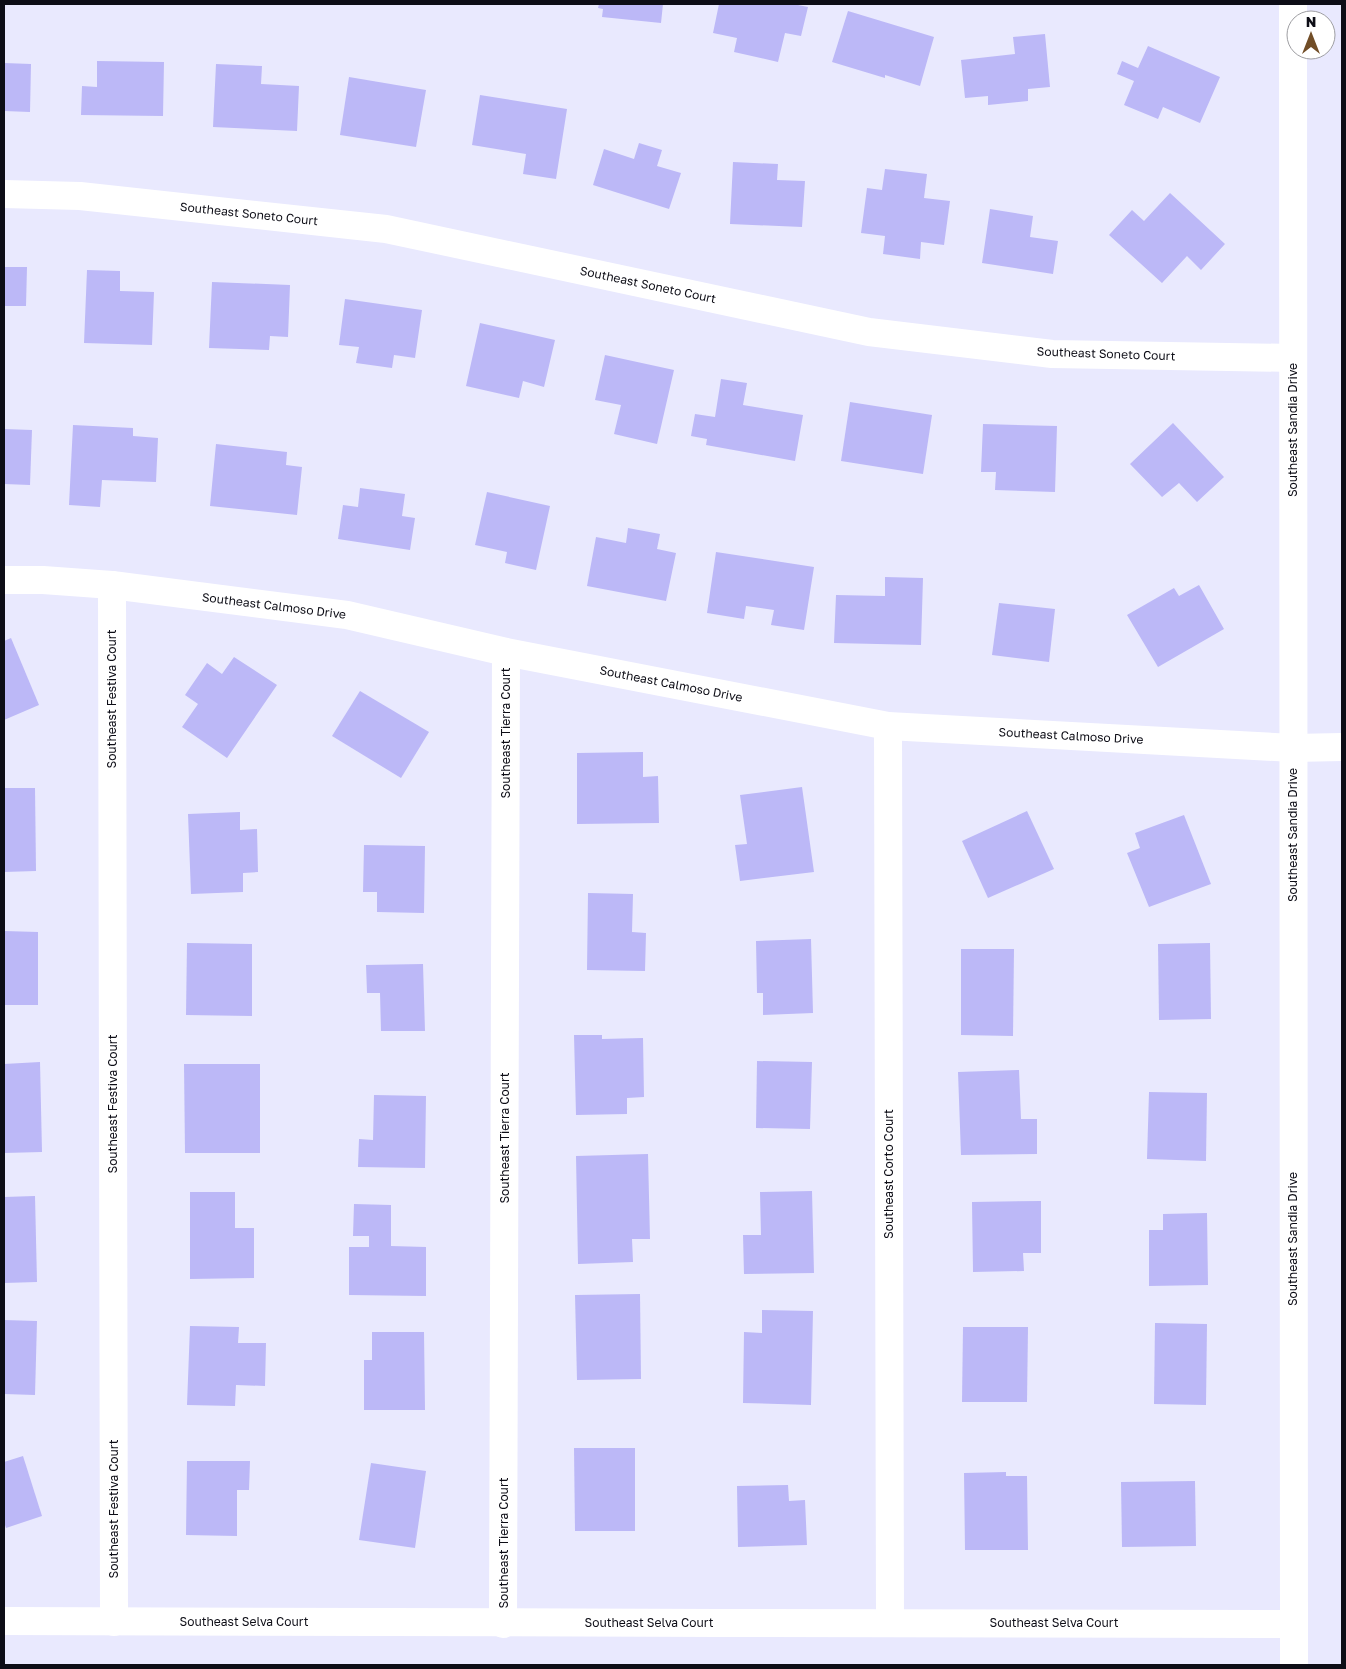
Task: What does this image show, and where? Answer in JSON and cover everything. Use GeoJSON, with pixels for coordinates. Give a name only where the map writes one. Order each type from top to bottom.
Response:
{"type":"FeatureCollection","features":[{"type":"Feature","properties":{"kind":"street","name":"Southeast Sandia Drive"},"geometry":{"type":"LineString","coordinates":[[1293,4],[1294,1665]]}},
{"type":"Feature","properties":{"kind":"street","name":"Southeast Soneto Court"},"geometry":{"type":"LineString","coordinates":[[4,194],[80,196],[386,230],[879,333],[1052,354],[1293,358]]}},
{"type":"Feature","properties":{"kind":"street","name":"Southeast Calmoso Drive"},"geometry":{"type":"LineString","coordinates":[[4,580],[43,580],[112,585],[347,615],[506,652],[888,726],[1293,748],[1342,747]]}},
{"type":"Feature","properties":{"kind":"street","name":"Southeast Festiva Court"},"geometry":{"type":"LineString","coordinates":[[112,585],[114,1622]]}},
{"type":"Feature","properties":{"kind":"street","name":"Southeast Tierra Court"},"geometry":{"type":"LineString","coordinates":[[503,1624],[506,652]]}},
{"type":"Feature","properties":{"kind":"street","name":"Southeast Corto Court"},"geometry":{"type":"LineString","coordinates":[[888,726],[890,1622]]}},
{"type":"Feature","properties":{"kind":"street","name":"Southeast Selva Court"},"geometry":{"type":"LineString","coordinates":[[4,1621],[503,1624],[890,1622],[1294,1624]]}},
{"type":"Feature","properties":{"kind":"building"},"geometry":{"type":"Polygon","coordinates":[[[599,4],[663,4],[661,23],[602,17],[603,9],[598,8],[599,4]]]}},
{"type":"Feature","properties":{"kind":"building"},"geometry":{"type":"Polygon","coordinates":[[[719,4],[793,4],[808,7],[801,36],[785,33],[778,62],[734,52],[737,38],[713,33],[719,4]]]}},
{"type":"Feature","properties":{"kind":"building"},"geometry":{"type":"Polygon","coordinates":[[[848,11],[934,37],[920,86],[832,62],[848,11]]]}},
{"type":"Feature","properties":{"kind":"building"},"geometry":{"type":"Polygon","coordinates":[[[1045,34],[1050,87],[1028,89],[1028,101],[988,105],[988,96],[965,98],[961,60],[1015,54],[1013,37],[1045,34]]]}},
{"type":"Feature","properties":{"kind":"building"},"geometry":{"type":"Polygon","coordinates":[[[1148,46],[1220,77],[1200,123],[1163,107],[1158,119],[1124,105],[1134,81],[1117,74],[1122,61],[1138,68],[1148,46]]]}},
{"type":"Feature","properties":{"kind":"building"},"geometry":{"type":"Polygon","coordinates":[[[97,61],[164,62],[163,116],[81,115],[82,86],[97,87],[97,61]]]}},
{"type":"Feature","properties":{"kind":"building"},"geometry":{"type":"Polygon","coordinates":[[[4,63],[31,64],[30,112],[4,111],[4,63]]]}},
{"type":"Feature","properties":{"kind":"building"},"geometry":{"type":"Polygon","coordinates":[[[216,64],[262,66],[261,84],[299,86],[297,131],[213,127],[216,64]]]}},
{"type":"Feature","properties":{"kind":"building"},"geometry":{"type":"Polygon","coordinates":[[[349,77],[426,90],[416,147],[340,135],[349,77]]]}},
{"type":"Feature","properties":{"kind":"building"},"geometry":{"type":"Polygon","coordinates":[[[480,95],[567,109],[556,179],[523,174],[526,154],[472,145],[480,95]]]}},
{"type":"Feature","properties":{"kind":"building"},"geometry":{"type":"Polygon","coordinates":[[[639,143],[662,150],[657,166],[681,173],[669,209],[593,185],[604,149],[634,159],[639,143]]]}},
{"type":"Feature","properties":{"kind":"building"},"geometry":{"type":"Polygon","coordinates":[[[733,162],[778,164],[777,180],[805,181],[802,227],[730,224],[733,162]]]}},
{"type":"Feature","properties":{"kind":"building"},"geometry":{"type":"Polygon","coordinates":[[[885,169],[927,174],[924,198],[950,201],[944,245],[921,242],[920,259],[883,254],[885,236],[861,233],[867,188],[882,190],[885,169]]]}},
{"type":"Feature","properties":{"kind":"building"},"geometry":{"type":"Polygon","coordinates":[[[1170,193],[1225,244],[1201,270],[1187,256],[1162,283],[1109,235],[1132,210],[1144,221],[1170,193]]]}},
{"type":"Feature","properties":{"kind":"building"},"geometry":{"type":"Polygon","coordinates":[[[990,209],[1033,216],[1030,237],[1058,241],[1053,274],[982,263],[990,209]]]}},
{"type":"Feature","properties":{"kind":"building"},"geometry":{"type":"Polygon","coordinates":[[[4,267],[27,267],[26,306],[4,306],[4,267]]]}},
{"type":"Feature","properties":{"kind":"building"},"geometry":{"type":"Polygon","coordinates":[[[87,270],[120,271],[120,291],[154,292],[152,345],[84,343],[87,270]]]}},
{"type":"Feature","properties":{"kind":"building"},"geometry":{"type":"Polygon","coordinates":[[[212,282],[290,285],[288,337],[270,336],[269,350],[209,348],[212,282]]]}},
{"type":"Feature","properties":{"kind":"building"},"geometry":{"type":"Polygon","coordinates":[[[345,299],[422,310],[415,358],[394,355],[392,368],[356,363],[359,347],[339,345],[345,299]]]}},
{"type":"Feature","properties":{"kind":"building"},"geometry":{"type":"Polygon","coordinates":[[[480,323],[555,340],[544,387],[523,381],[519,398],[466,386],[480,323]]]}},
{"type":"Feature","properties":{"kind":"building"},"geometry":{"type":"Polygon","coordinates":[[[605,355],[674,370],[657,444],[614,434],[621,405],[595,400],[605,355]]]}},
{"type":"Feature","properties":{"kind":"building"},"geometry":{"type":"Polygon","coordinates":[[[721,379],[747,383],[743,405],[803,415],[795,461],[706,445],[707,439],[691,436],[695,414],[715,417],[721,379]]]}},
{"type":"Feature","properties":{"kind":"building"},"geometry":{"type":"Polygon","coordinates":[[[850,402],[932,415],[923,474],[841,461],[850,402]]]}},
{"type":"Feature","properties":{"kind":"building"},"geometry":{"type":"Polygon","coordinates":[[[1173,423],[1224,477],[1197,502],[1179,483],[1162,497],[1130,464],[1173,423]]]}},
{"type":"Feature","properties":{"kind":"building"},"geometry":{"type":"Polygon","coordinates":[[[983,424],[1057,426],[1055,492],[995,490],[996,472],[981,472],[983,424]]]}},
{"type":"Feature","properties":{"kind":"building"},"geometry":{"type":"Polygon","coordinates":[[[73,425],[133,428],[133,436],[158,438],[156,482],[102,480],[100,507],[69,505],[73,425]]]}},
{"type":"Feature","properties":{"kind":"building"},"geometry":{"type":"Polygon","coordinates":[[[4,429],[32,430],[30,485],[4,484],[4,429]]]}},
{"type":"Feature","properties":{"kind":"building"},"geometry":{"type":"Polygon","coordinates":[[[216,444],[287,452],[286,465],[302,467],[297,515],[210,506],[216,444]]]}},
{"type":"Feature","properties":{"kind":"building"},"geometry":{"type":"Polygon","coordinates":[[[360,488],[405,494],[402,516],[415,518],[410,550],[338,539],[343,505],[358,507],[360,488]]]}},
{"type":"Feature","properties":{"kind":"building"},"geometry":{"type":"Polygon","coordinates":[[[487,492],[550,506],[536,570],[505,563],[507,552],[475,545],[487,492]]]}},
{"type":"Feature","properties":{"kind":"building"},"geometry":{"type":"Polygon","coordinates":[[[628,528],[660,534],[657,549],[676,553],[666,601],[587,586],[596,537],[626,543],[628,528]]]}},
{"type":"Feature","properties":{"kind":"building"},"geometry":{"type":"Polygon","coordinates":[[[716,552],[814,567],[804,630],[771,625],[774,610],[746,606],[744,619],[707,613],[716,552]]]}},
{"type":"Feature","properties":{"kind":"building"},"geometry":{"type":"Polygon","coordinates":[[[885,577],[923,578],[921,645],[834,643],[836,595],[885,596],[885,577]]]}},
{"type":"Feature","properties":{"kind":"building"},"geometry":{"type":"Polygon","coordinates":[[[1199,585],[1224,629],[1158,667],[1127,615],[1174,588],[1179,596],[1199,585]]]}},
{"type":"Feature","properties":{"kind":"building"},"geometry":{"type":"Polygon","coordinates":[[[999,603],[1055,609],[1049,662],[992,655],[999,603]]]}},
{"type":"Feature","properties":{"kind":"building"},"geometry":{"type":"Polygon","coordinates":[[[11,638],[39,705],[4,720],[4,641],[11,638]]]}},
{"type":"Feature","properties":{"kind":"building"},"geometry":{"type":"Polygon","coordinates":[[[234,657],[277,685],[227,758],[182,727],[198,704],[185,695],[207,663],[222,674],[234,657]]]}},
{"type":"Feature","properties":{"kind":"building"},"geometry":{"type":"Polygon","coordinates":[[[360,691],[429,732],[401,778],[332,736],[360,691]]]}},
{"type":"Feature","properties":{"kind":"building"},"geometry":{"type":"Polygon","coordinates":[[[643,752],[643,777],[658,776],[659,823],[577,824],[577,753],[643,752]]]}},
{"type":"Feature","properties":{"kind":"building"},"geometry":{"type":"Polygon","coordinates":[[[802,787],[814,872],[740,881],[735,845],[747,844],[740,795],[802,787]]]}},
{"type":"Feature","properties":{"kind":"building"},"geometry":{"type":"Polygon","coordinates":[[[4,788],[35,788],[36,871],[4,872],[4,788]]]}},
{"type":"Feature","properties":{"kind":"building"},"geometry":{"type":"Polygon","coordinates":[[[1027,811],[1054,869],[988,898],[962,841],[1027,811]]]}},
{"type":"Feature","properties":{"kind":"building"},"geometry":{"type":"Polygon","coordinates":[[[240,812],[240,830],[257,829],[258,872],[243,873],[243,892],[191,894],[188,814],[240,812]]]}},
{"type":"Feature","properties":{"kind":"building"},"geometry":{"type":"Polygon","coordinates":[[[1184,815],[1211,884],[1149,907],[1127,853],[1140,848],[1135,833],[1184,815]]]}},
{"type":"Feature","properties":{"kind":"building"},"geometry":{"type":"Polygon","coordinates":[[[364,845],[425,846],[424,913],[377,912],[377,892],[363,892],[364,845]]]}},
{"type":"Feature","properties":{"kind":"building"},"geometry":{"type":"Polygon","coordinates":[[[588,893],[633,894],[632,932],[646,933],[645,971],[587,970],[588,893]]]}},
{"type":"Feature","properties":{"kind":"building"},"geometry":{"type":"Polygon","coordinates":[[[4,931],[38,932],[38,1005],[4,1005],[4,931]]]}},
{"type":"Feature","properties":{"kind":"building"},"geometry":{"type":"Polygon","coordinates":[[[811,939],[813,1013],[763,1015],[763,993],[757,993],[756,941],[811,939]]]}},
{"type":"Feature","properties":{"kind":"building"},"geometry":{"type":"Polygon","coordinates":[[[187,943],[252,944],[252,1016],[186,1015],[187,943]]]}},
{"type":"Feature","properties":{"kind":"building"},"geometry":{"type":"Polygon","coordinates":[[[1210,943],[1211,1019],[1159,1020],[1158,944],[1210,943]]]}},
{"type":"Feature","properties":{"kind":"building"},"geometry":{"type":"Polygon","coordinates":[[[961,949],[1014,949],[1013,1036],[961,1035],[961,949]]]}},
{"type":"Feature","properties":{"kind":"building"},"geometry":{"type":"Polygon","coordinates":[[[423,964],[425,1031],[381,1031],[380,993],[367,993],[366,965],[423,964]]]}},
{"type":"Feature","properties":{"kind":"building"},"geometry":{"type":"Polygon","coordinates":[[[574,1035],[602,1035],[602,1039],[643,1038],[644,1097],[627,1098],[627,1114],[576,1115],[574,1035]]]}},
{"type":"Feature","properties":{"kind":"building"},"geometry":{"type":"Polygon","coordinates":[[[757,1061],[812,1062],[810,1129],[756,1128],[757,1061]]]}},
{"type":"Feature","properties":{"kind":"building"},"geometry":{"type":"Polygon","coordinates":[[[40,1062],[42,1152],[4,1153],[4,1064],[40,1062]]]}},
{"type":"Feature","properties":{"kind":"building"},"geometry":{"type":"Polygon","coordinates":[[[184,1064],[260,1064],[260,1153],[185,1153],[184,1064]]]}},
{"type":"Feature","properties":{"kind":"building"},"geometry":{"type":"Polygon","coordinates":[[[1019,1070],[1021,1119],[1037,1119],[1037,1154],[961,1155],[958,1072],[1019,1070]]]}},
{"type":"Feature","properties":{"kind":"building"},"geometry":{"type":"Polygon","coordinates":[[[1149,1092],[1207,1093],[1206,1161],[1147,1159],[1149,1092]]]}},
{"type":"Feature","properties":{"kind":"building"},"geometry":{"type":"Polygon","coordinates":[[[374,1095],[426,1096],[425,1168],[358,1167],[359,1139],[373,1140],[374,1095]]]}},
{"type":"Feature","properties":{"kind":"building"},"geometry":{"type":"Polygon","coordinates":[[[648,1154],[650,1239],[632,1239],[633,1262],[578,1264],[576,1156],[648,1154]]]}},
{"type":"Feature","properties":{"kind":"building"},"geometry":{"type":"Polygon","coordinates":[[[812,1191],[814,1273],[744,1274],[743,1235],[761,1235],[760,1192],[812,1191]]]}},
{"type":"Feature","properties":{"kind":"building"},"geometry":{"type":"Polygon","coordinates":[[[190,1192],[235,1192],[235,1228],[254,1228],[254,1278],[190,1279],[190,1192]]]}},
{"type":"Feature","properties":{"kind":"building"},"geometry":{"type":"Polygon","coordinates":[[[35,1196],[37,1282],[4,1283],[4,1197],[35,1196]]]}},
{"type":"Feature","properties":{"kind":"building"},"geometry":{"type":"Polygon","coordinates":[[[1041,1201],[1041,1253],[1023,1253],[1024,1271],[973,1272],[972,1202],[1041,1201]]]}},
{"type":"Feature","properties":{"kind":"building"},"geometry":{"type":"Polygon","coordinates":[[[354,1204],[391,1205],[391,1246],[426,1247],[426,1296],[349,1295],[349,1247],[369,1247],[369,1236],[353,1236],[354,1204]]]}},
{"type":"Feature","properties":{"kind":"building"},"geometry":{"type":"Polygon","coordinates":[[[1207,1213],[1208,1285],[1149,1286],[1149,1230],[1163,1230],[1163,1214],[1207,1213]]]}},
{"type":"Feature","properties":{"kind":"building"},"geometry":{"type":"Polygon","coordinates":[[[640,1294],[641,1379],[577,1380],[575,1295],[640,1294]]]}},
{"type":"Feature","properties":{"kind":"building"},"geometry":{"type":"Polygon","coordinates":[[[762,1310],[813,1311],[811,1405],[743,1403],[744,1332],[762,1333],[762,1310]]]}},
{"type":"Feature","properties":{"kind":"building"},"geometry":{"type":"Polygon","coordinates":[[[4,1320],[37,1321],[35,1395],[4,1394],[4,1320]]]}},
{"type":"Feature","properties":{"kind":"building"},"geometry":{"type":"Polygon","coordinates":[[[1155,1323],[1207,1324],[1206,1405],[1154,1404],[1155,1323]]]}},
{"type":"Feature","properties":{"kind":"building"},"geometry":{"type":"Polygon","coordinates":[[[190,1326],[239,1327],[238,1343],[266,1343],[265,1386],[236,1385],[235,1406],[187,1405],[190,1326]]]}},
{"type":"Feature","properties":{"kind":"building"},"geometry":{"type":"Polygon","coordinates":[[[963,1327],[1028,1327],[1027,1402],[962,1402],[963,1327]]]}},
{"type":"Feature","properties":{"kind":"building"},"geometry":{"type":"Polygon","coordinates":[[[372,1332],[424,1332],[425,1410],[364,1410],[364,1360],[372,1360],[372,1332]]]}},
{"type":"Feature","properties":{"kind":"building"},"geometry":{"type":"Polygon","coordinates":[[[574,1448],[635,1448],[635,1531],[575,1531],[574,1448]]]}},
{"type":"Feature","properties":{"kind":"building"},"geometry":{"type":"Polygon","coordinates":[[[23,1456],[42,1516],[6,1528],[4,1522],[4,1462],[23,1456]]]}},
{"type":"Feature","properties":{"kind":"building"},"geometry":{"type":"Polygon","coordinates":[[[187,1461],[250,1461],[249,1490],[237,1490],[237,1536],[186,1535],[187,1461]]]}},
{"type":"Feature","properties":{"kind":"building"},"geometry":{"type":"Polygon","coordinates":[[[371,1463],[426,1471],[415,1548],[359,1540],[371,1463]]]}},
{"type":"Feature","properties":{"kind":"building"},"geometry":{"type":"Polygon","coordinates":[[[1006,1472],[1006,1476],[1027,1476],[1028,1550],[965,1550],[964,1473],[1006,1472]]]}},
{"type":"Feature","properties":{"kind":"building"},"geometry":{"type":"Polygon","coordinates":[[[1195,1481],[1196,1546],[1122,1547],[1121,1482],[1195,1481]]]}},
{"type":"Feature","properties":{"kind":"building"},"geometry":{"type":"Polygon","coordinates":[[[788,1485],[789,1501],[805,1500],[807,1545],[738,1547],[737,1486],[788,1485]]]}}]}
